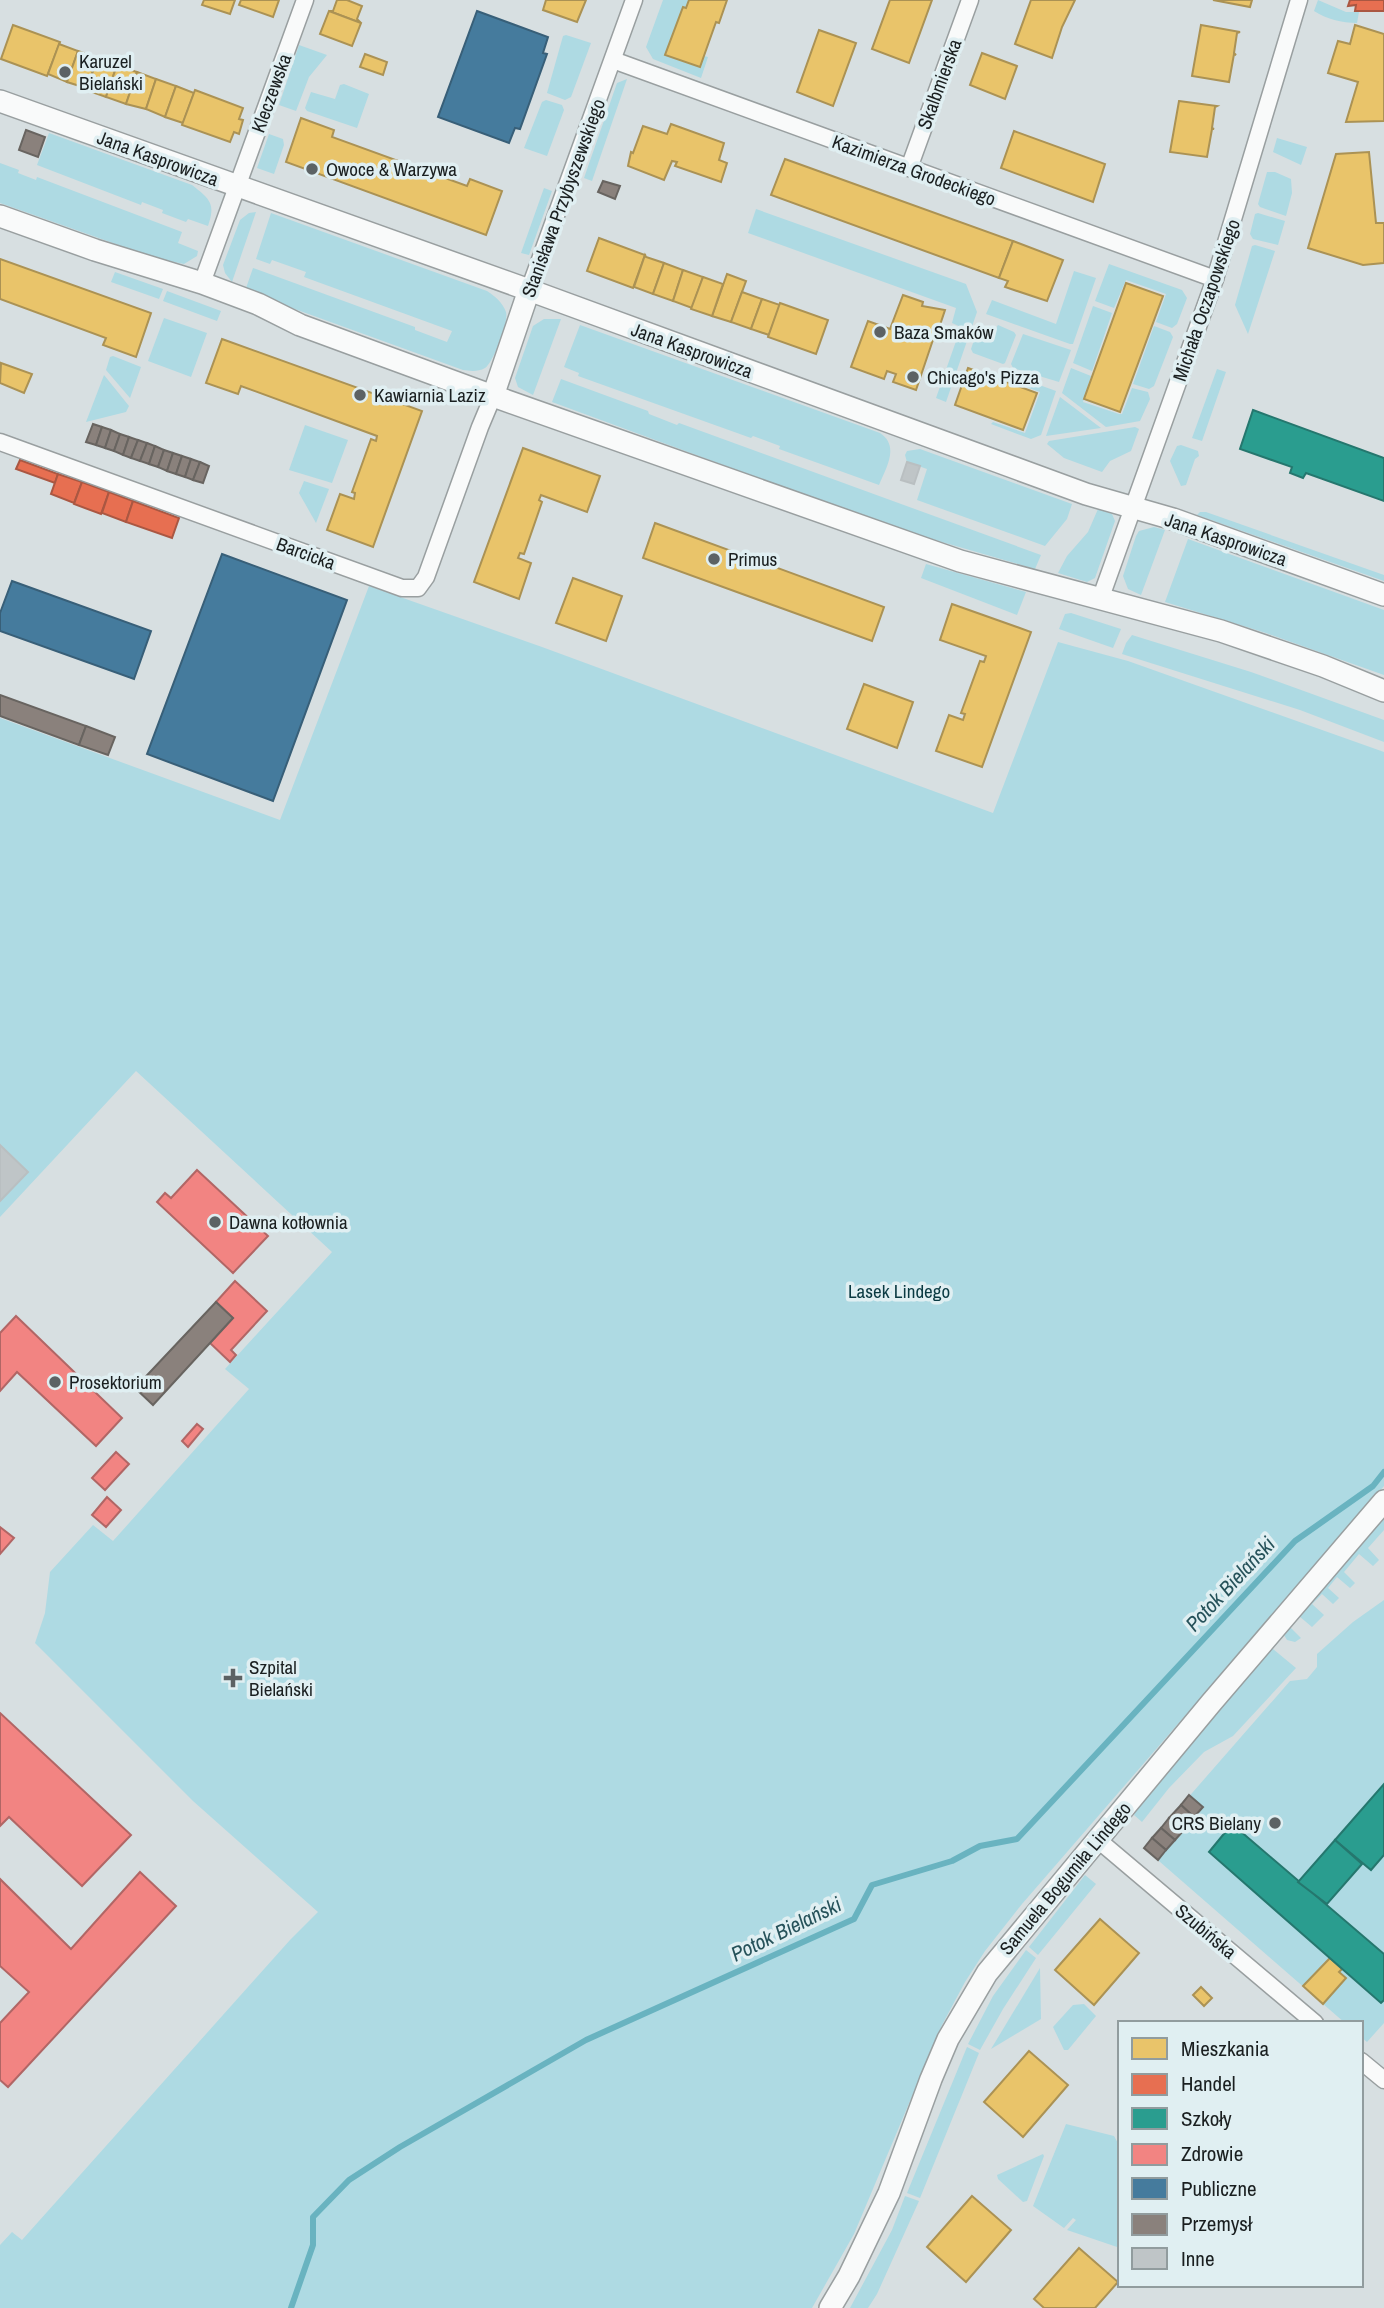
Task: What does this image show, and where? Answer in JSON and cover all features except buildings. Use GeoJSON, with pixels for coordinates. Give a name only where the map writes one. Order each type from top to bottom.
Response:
{"type":"FeatureCollection","features":[{"type":"Feature","properties":{"kind":"street","name":"Kleczewska"},"geometry":{"type":"LineString","coordinates":[[202,283],[305,0]]}},
{"type":"Feature","properties":{"kind":"street","name":"Stanisława Przybyszewskiego"},"geometry":{"type":"LineString","coordinates":[[493,396],[634,0]]}},
{"type":"Feature","properties":{"kind":"street","name":"Skalbmierska"},"geometry":{"type":"LineString","coordinates":[[909,168],[970,0]]}},
{"type":"Feature","properties":{"kind":"street","name":"Michała Oczapowskiego"},"geometry":{"type":"LineString","coordinates":[[1101,597],[1215,279],[1299,0]]}},
{"type":"Feature","properties":{"kind":"street","name":"Kazimierza Grodeckiego"},"geometry":{"type":"LineString","coordinates":[[613,60],[1215,279]]}},
{"type":"Feature","properties":{"kind":"street","name":"Jana Kasprowicza"},"geometry":{"type":"LineString","coordinates":[[0,102],[529,290],[1086,494],[1173,519],[1384,596]]}},
{"type":"Feature","properties":{"kind":"street"},"geometry":{"type":"LineString","coordinates":[[0,216],[95,250],[202,283],[257,304],[300,325],[493,396],[960,561],[1101,597],[1247,640],[1323,666],[1384,691]]}},
{"type":"Feature","properties":{"kind":"street","name":"Barcicka"},"geometry":{"type":"LineString","coordinates":[[0,442],[402,587],[418,588],[426,578],[493,396]]}},
{"type":"Feature","properties":{"kind":"street","name":"Samuela Bogumiła Lindego"},"geometry":{"type":"LineString","coordinates":[[830,2308],[849,2276],[889,2193],[948,2039],[974,1992],[1000,1954],[1384,1501]]}},
{"type":"Feature","properties":{"kind":"street","name":"Szubińska"},"geometry":{"type":"LineString","coordinates":[[1097,1839],[1313,2021]]}},
{"type":"Feature","properties":{"kind":"street"},"geometry":{"type":"LineString","coordinates":[[1363,2063],[1384,2080]]}},
{"type":"Feature","properties":{"kind":"green space"},"geometry":{"type":"Polygon","coordinates":[[[663,0],[689,0],[686,8],[683,7],[665,54],[699,67],[704,56],[708,57],[701,78],[653,59],[646,47],[663,0]]]}},
{"type":"Feature","properties":{"kind":"green space"},"geometry":{"type":"Polygon","coordinates":[[[1318,0],[1346,12],[1359,12],[1357,23],[1334,20],[1319,14],[1314,11],[1318,0]]]}},
{"type":"Feature","properties":{"kind":"green space"},"geometry":{"type":"Polygon","coordinates":[[[563,36],[591,43],[571,97],[565,100],[547,93],[563,36]]]}},
{"type":"Feature","properties":{"kind":"green space"},"geometry":{"type":"Polygon","coordinates":[[[299,45],[327,55],[309,77],[296,111],[279,105],[299,45]]]}},
{"type":"Feature","properties":{"kind":"green space"},"geometry":{"type":"Polygon","coordinates":[[[627,79],[592,181],[584,178],[617,83],[627,79]]]}},
{"type":"Feature","properties":{"kind":"green space"},"geometry":{"type":"Polygon","coordinates":[[[344,84],[369,94],[357,128],[305,108],[311,92],[335,99],[340,85],[344,84]]]}},
{"type":"Feature","properties":{"kind":"green space"},"geometry":{"type":"Polygon","coordinates":[[[546,100],[562,105],[564,110],[547,156],[524,148],[542,102],[546,100]]]}},
{"type":"Feature","properties":{"kind":"green space"},"geometry":{"type":"Polygon","coordinates":[[[49,133],[192,185],[210,202],[208,226],[188,219],[186,222],[162,213],[163,210],[142,202],[141,205],[37,165],[49,133]]]}},
{"type":"Feature","properties":{"kind":"green space"},"geometry":{"type":"Polygon","coordinates":[[[269,134],[283,139],[284,145],[274,174],[257,168],[269,134]]]}},
{"type":"Feature","properties":{"kind":"green space"},"geometry":{"type":"Polygon","coordinates":[[[1277,138],[1307,147],[1301,165],[1273,152],[1277,138]]]}},
{"type":"Feature","properties":{"kind":"green space"},"geometry":{"type":"Polygon","coordinates":[[[0,163],[36,180],[37,177],[182,232],[178,243],[198,251],[197,256],[184,264],[155,258],[0,203],[0,163]]]}},
{"type":"Feature","properties":{"kind":"green space"},"geometry":{"type":"Polygon","coordinates":[[[1267,172],[1275,172],[1291,179],[1292,193],[1286,216],[1258,204],[1267,172]]]}},
{"type":"Feature","properties":{"kind":"green space"},"geometry":{"type":"Polygon","coordinates":[[[544,188],[552,191],[529,255],[521,253],[544,188]]]}},
{"type":"Feature","properties":{"kind":"green space"},"geometry":{"type":"Polygon","coordinates":[[[756,209],[966,284],[977,312],[946,402],[936,398],[961,327],[952,323],[956,308],[748,233],[756,209]]]}},
{"type":"Feature","properties":{"kind":"green space"},"geometry":{"type":"Polygon","coordinates":[[[256,212],[232,282],[223,265],[240,220],[249,213],[256,212]]]}},
{"type":"Feature","properties":{"kind":"green space"},"geometry":{"type":"Polygon","coordinates":[[[271,213],[490,293],[503,306],[506,317],[500,342],[488,365],[480,370],[463,370],[245,291],[253,268],[415,327],[415,330],[447,342],[452,331],[304,277],[306,272],[272,260],[270,264],[256,259],[271,213]]]}},
{"type":"Feature","properties":{"kind":"green space"},"geometry":{"type":"Polygon","coordinates":[[[1255,214],[1285,221],[1278,245],[1253,239],[1250,234],[1255,214]]]}},
{"type":"Feature","properties":{"kind":"green space"},"geometry":{"type":"Polygon","coordinates":[[[1252,246],[1275,251],[1248,334],[1235,305],[1252,246]]]}},
{"type":"Feature","properties":{"kind":"green space"},"geometry":{"type":"Polygon","coordinates":[[[1109,264],[1182,290],[1187,298],[1177,324],[1172,328],[1156,322],[1166,294],[1126,280],[1114,308],[1095,301],[1109,264]]]}},
{"type":"Feature","properties":{"kind":"green space"},"geometry":{"type":"Polygon","coordinates":[[[1074,271],[1096,278],[1073,344],[986,314],[992,300],[1056,324],[1074,271]]]}},
{"type":"Feature","properties":{"kind":"green space"},"geometry":{"type":"Polygon","coordinates":[[[115,272],[163,289],[159,299],[111,282],[115,272]]]}},
{"type":"Feature","properties":{"kind":"green space"},"geometry":{"type":"Polygon","coordinates":[[[167,291],[221,311],[217,321],[163,301],[167,291]]]}},
{"type":"Feature","properties":{"kind":"green space"},"geometry":{"type":"Polygon","coordinates":[[[1093,306],[1112,313],[1092,371],[1073,363],[1093,306]]]}},
{"type":"Feature","properties":{"kind":"green space"},"geometry":{"type":"Polygon","coordinates":[[[164,318],[207,333],[191,377],[148,361],[164,318]]]}},
{"type":"Feature","properties":{"kind":"green space"},"geometry":{"type":"Polygon","coordinates":[[[544,319],[561,319],[533,395],[518,387],[515,378],[533,326],[544,319]]]}},
{"type":"Feature","properties":{"kind":"green space"},"geometry":{"type":"Polygon","coordinates":[[[580,325],[880,433],[889,444],[890,458],[879,485],[779,449],[780,446],[753,436],[751,438],[578,376],[579,373],[564,367],[580,325]]]}},
{"type":"Feature","properties":{"kind":"green space"},"geometry":{"type":"Polygon","coordinates":[[[998,325],[1016,335],[1003,364],[973,353],[971,349],[977,331],[983,329],[993,332],[998,325]]]}},
{"type":"Feature","properties":{"kind":"green space"},"geometry":{"type":"Polygon","coordinates":[[[1154,326],[1170,332],[1173,337],[1154,386],[1149,389],[1133,384],[1154,326]]]}},
{"type":"Feature","properties":{"kind":"green space"},"geometry":{"type":"Polygon","coordinates":[[[1023,334],[1071,350],[1059,382],[1013,368],[1011,364],[1023,334]]]}},
{"type":"Feature","properties":{"kind":"green space"},"geometry":{"type":"Polygon","coordinates":[[[110,357],[141,367],[130,398],[106,370],[110,357]]]}},
{"type":"Feature","properties":{"kind":"green space"},"geometry":{"type":"Polygon","coordinates":[[[1071,368],[1091,376],[1083,402],[1119,414],[1122,414],[1132,388],[1148,392],[1150,399],[1140,421],[1106,427],[1062,393],[1071,368]]]}},
{"type":"Feature","properties":{"kind":"green space"},"geometry":{"type":"Polygon","coordinates":[[[1217,369],[1226,372],[1202,441],[1192,438],[1217,369]]]}},
{"type":"Feature","properties":{"kind":"green space"},"geometry":{"type":"Polygon","coordinates":[[[1009,374],[1056,391],[1041,435],[1031,439],[991,424],[993,422],[1025,433],[1040,392],[1006,380],[1009,374]]]}},
{"type":"Feature","properties":{"kind":"green space"},"geometry":{"type":"Polygon","coordinates":[[[104,375],[129,406],[126,412],[86,422],[104,375]]]}},
{"type":"Feature","properties":{"kind":"green space"},"geometry":{"type":"Polygon","coordinates":[[[561,379],[648,411],[649,414],[677,425],[679,423],[1041,555],[1035,569],[897,529],[552,402],[561,379]]]}},
{"type":"Feature","properties":{"kind":"green space"},"geometry":{"type":"Polygon","coordinates":[[[1060,397],[1101,428],[1046,436],[1060,397]]]}},
{"type":"Feature","properties":{"kind":"green space"},"geometry":{"type":"Polygon","coordinates":[[[305,425],[348,440],[332,483],[289,470],[305,425]]]}},
{"type":"Feature","properties":{"kind":"green space"},"geometry":{"type":"Polygon","coordinates":[[[1135,427],[1139,429],[1131,451],[1110,461],[1102,472],[1064,458],[1047,444],[1049,441],[1135,427]]]}},
{"type":"Feature","properties":{"kind":"green space"},"geometry":{"type":"Polygon","coordinates":[[[1177,446],[1198,451],[1199,456],[1195,459],[1186,485],[1181,486],[1170,461],[1177,446]]]}},
{"type":"Feature","properties":{"kind":"green space"},"geometry":{"type":"Polygon","coordinates":[[[920,449],[1072,504],[1067,519],[1045,546],[917,500],[927,469],[907,462],[905,455],[907,451],[920,449]]]}},
{"type":"Feature","properties":{"kind":"green space"},"geometry":{"type":"Polygon","coordinates":[[[304,481],[329,489],[316,523],[299,493],[304,481]]]}},
{"type":"Feature","properties":{"kind":"green space"},"geometry":{"type":"Polygon","coordinates":[[[1098,509],[1112,514],[1115,521],[1095,578],[1087,582],[1058,573],[1067,556],[1088,532],[1098,509]]]}},
{"type":"Feature","properties":{"kind":"green space"},"geometry":{"type":"Polygon","coordinates":[[[1200,512],[1384,575],[1384,581],[1197,515],[1200,512]]]}},
{"type":"Feature","properties":{"kind":"green space"},"geometry":{"type":"Polygon","coordinates":[[[1154,527],[1165,530],[1141,595],[1128,589],[1123,576],[1139,531],[1154,527]]]}},
{"type":"Feature","properties":{"kind":"green space"},"geometry":{"type":"Polygon","coordinates":[[[1188,539],[1384,610],[1384,675],[1266,633],[1165,602],[1188,539]]]}},
{"type":"Feature","properties":{"kind":"green space"},"geometry":{"type":"Polygon","coordinates":[[[926,564],[1026,592],[1017,615],[921,578],[926,564]]]}},
{"type":"Feature","properties":{"kind":"green space","name":"Lasek Lindego"},"geometry":{"type":"Polygon","coordinates":[[[369,586],[993,813],[1058,642],[1128,661],[1384,752],[1384,1486],[1022,1904],[985,1951],[942,2025],[854,2234],[812,2308],[0,2308],[0,2245],[12,2232],[22,2240],[318,1912],[193,1801],[35,1643],[45,1613],[50,1572],[93,1525],[113,1541],[249,1389],[225,1369],[332,1252],[136,1071],[0,1217],[0,718],[280,820],[369,586]]]}},
{"type":"Feature","properties":{"kind":"green space"},"geometry":{"type":"Polygon","coordinates":[[[1071,613],[1121,629],[1113,648],[1059,629],[1065,614],[1071,613]]]}},
{"type":"Feature","properties":{"kind":"green space"},"geometry":{"type":"Polygon","coordinates":[[[1132,635],[1251,672],[1384,720],[1384,742],[1300,710],[1122,654],[1132,635]]]}},
{"type":"Feature","properties":{"kind":"green space"},"geometry":{"type":"Polygon","coordinates":[[[1384,1516],[1384,1530],[1368,1548],[1379,1560],[1373,1566],[1359,1554],[1344,1572],[1355,1583],[1350,1588],[1337,1577],[1328,1588],[1339,1598],[1333,1604],[1322,1594],[1312,1604],[1324,1615],[1312,1627],[1299,1616],[1290,1627],[1301,1638],[1295,1642],[1287,1640],[1285,1630],[1384,1516]]]}},
{"type":"Feature","properties":{"kind":"green space","name":"CRS Bielany"},"geometry":{"type":"Polygon","coordinates":[[[1384,1600],[1384,2023],[1367,2042],[1363,2039],[1363,2021],[1343,2021],[1144,1848],[1290,1681],[1307,1679],[1317,1667],[1317,1654],[1353,1622],[1384,1600]]]}},
{"type":"Feature","properties":{"kind":"green space"},"geometry":{"type":"Polygon","coordinates":[[[1273,1649],[1296,1668],[1233,1736],[1204,1752],[1169,1788],[1142,1822],[1134,1815],[1139,1805],[1268,1650],[1273,1649]]]}},
{"type":"Feature","properties":{"kind":"green space"},"geometry":{"type":"Polygon","coordinates":[[[1085,1875],[1096,1884],[1038,1955],[1029,1947],[1085,1875]]]}},
{"type":"Feature","properties":{"kind":"green space"},"geometry":{"type":"Polygon","coordinates":[[[1026,1950],[1036,1958],[980,2050],[968,2044],[993,1996],[1026,1950]]]}},
{"type":"Feature","properties":{"kind":"green space"},"geometry":{"type":"Polygon","coordinates":[[[1040,1968],[1041,2019],[991,2049],[1040,1968]]]}},
{"type":"Feature","properties":{"kind":"green space"},"geometry":{"type":"Polygon","coordinates":[[[1084,2004],[1096,2016],[1068,2050],[1064,2050],[1053,2027],[1073,2005],[1084,2004]]]}},
{"type":"Feature","properties":{"kind":"green space"},"geometry":{"type":"Polygon","coordinates":[[[967,2047],[979,2053],[920,2198],[907,2193],[967,2047]]]}},
{"type":"Feature","properties":{"kind":"green space"},"geometry":{"type":"Polygon","coordinates":[[[1066,2124],[1114,2136],[1118,2143],[1118,2247],[1067,2230],[1076,2220],[1073,2218],[1064,2228],[1033,2206],[1066,2124]]]}},
{"type":"Feature","properties":{"kind":"green space"},"geometry":{"type":"Polygon","coordinates":[[[1043,2154],[1027,2201],[1023,2202],[997,2175],[1043,2154]]]}},
{"type":"Feature","properties":{"kind":"green space"},"geometry":{"type":"Polygon","coordinates":[[[905,2196],[919,2201],[877,2294],[868,2308],[850,2308],[892,2230],[905,2196]]]}},
{"type":"Feature","properties":{"kind":"waterway","name":"Potok Bielański"},"geometry":{"type":"LineString","coordinates":[[291,2308],[313,2245],[313,2217],[349,2180],[400,2147],[586,2040],[854,1919],[872,1885],[952,1861],[980,1846],[1017,1839],[1295,1541],[1373,1486],[1384,1472]]}},
{"type":"Feature","properties":{"kind":"place","name":"Karuzel Bielański"},"geometry":{"type":"Point","coordinates":[65,72]}},
{"type":"Feature","properties":{"kind":"place","name":"Owoce & Warzywa"},"geometry":{"type":"Point","coordinates":[312,169]}},
{"type":"Feature","properties":{"kind":"place","name":"Baza Smaków"},"geometry":{"type":"Point","coordinates":[880,332]}},
{"type":"Feature","properties":{"kind":"place","name":"Chicago's Pizza"},"geometry":{"type":"Point","coordinates":[913,377]}},
{"type":"Feature","properties":{"kind":"place","name":"Kawiarnia Laziz"},"geometry":{"type":"Point","coordinates":[360,395]}},
{"type":"Feature","properties":{"kind":"place","name":"Primus"},"geometry":{"type":"Point","coordinates":[714,559]}},
{"type":"Feature","properties":{"kind":"place","name":"Dawna kotłownia"},"geometry":{"type":"Point","coordinates":[215,1222]}},
{"type":"Feature","properties":{"kind":"place","name":"Prosektorium"},"geometry":{"type":"Point","coordinates":[55,1382]}},
{"type":"Feature","properties":{"kind":"place","name":"Szpital Bielański"},"geometry":{"type":"Point","coordinates":[233,1678]}},
{"type":"Feature","properties":{"kind":"place","name":"CRS Bielany"},"geometry":{"type":"Point","coordinates":[1275,1823]}}]}
